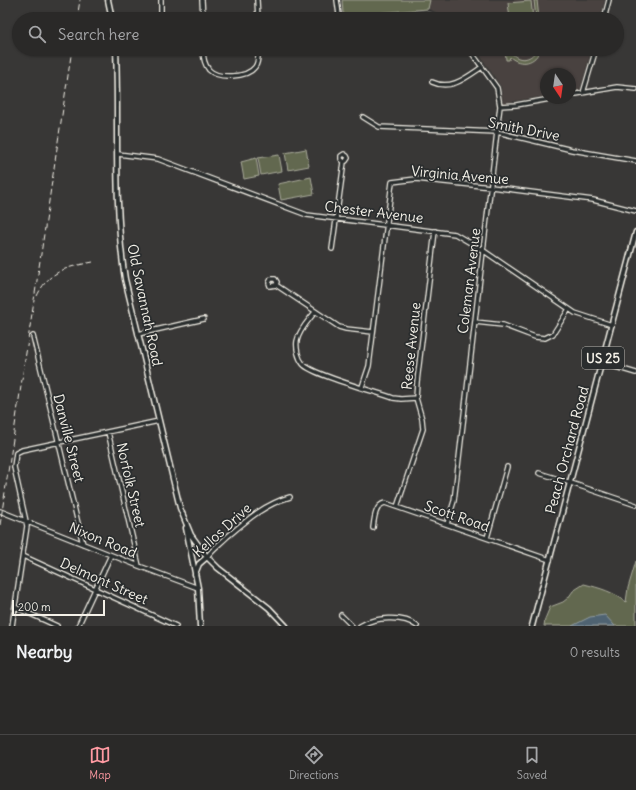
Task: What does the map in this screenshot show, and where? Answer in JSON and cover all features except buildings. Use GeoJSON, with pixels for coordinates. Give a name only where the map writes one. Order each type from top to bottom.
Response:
{"type":"FeatureCollection","features":[{"type":"Feature","properties":{"kind":"main road"},"geometry":{"type":"LineString","coordinates":[[108,0],[111,12]]}},
{"type":"Feature","properties":{"kind":"main road","name":"Old Savannah Road"},"geometry":{"type":"LineString","coordinates":[[116,56],[119,235],[125,279],[184,519]]}},
{"type":"Feature","properties":{"kind":"main road","name":"Peach Orchard Road"},"geometry":{"type":"LineString","coordinates":[[532,626],[636,232]]}},
{"type":"Feature","properties":{"kind":"main road"},"geometry":{"type":"LineString","coordinates":[[184,519],[192,536],[207,557],[218,568],[269,608],[286,626]]}},
{"type":"Feature","properties":{"kind":"main road"},"geometry":{"type":"LineString","coordinates":[[184,519],[198,588],[200,626]]}},
{"type":"Feature","properties":{"kind":"main road","name":"Kellos Drive"},"geometry":{"type":"LineString","coordinates":[[195,574],[199,564],[207,557]]}},
{"type":"Feature","properties":{"kind":"street"},"geometry":{"type":"LineString","coordinates":[[160,0],[161,12]]}},
{"type":"Feature","properties":{"kind":"street"},"geometry":{"type":"LineString","coordinates":[[202,0],[202,12]]}},
{"type":"Feature","properties":{"kind":"street"},"geometry":{"type":"LineString","coordinates":[[257,0],[258,12]]}},
{"type":"Feature","properties":{"kind":"street"},"geometry":{"type":"LineString","coordinates":[[337,0],[338,12]]}},
{"type":"Feature","properties":{"kind":"street"},"geometry":{"type":"LineString","coordinates":[[606,12],[609,0]]}},
{"type":"Feature","properties":{"kind":"street"},"geometry":{"type":"LineString","coordinates":[[204,56],[207,67],[214,73],[222,76],[240,75],[252,71],[257,63],[258,56]]}},
{"type":"Feature","properties":{"kind":"street","name":"Coleman Avenue"},"geometry":{"type":"LineString","coordinates":[[447,524],[454,501],[500,106],[497,88],[474,56]]}},
{"type":"Feature","properties":{"kind":"street"},"geometry":{"type":"LineString","coordinates":[[583,93],[594,56]]}},
{"type":"Feature","properties":{"kind":"street"},"geometry":{"type":"LineString","coordinates":[[432,82],[440,86],[455,84],[482,67]]}},
{"type":"Feature","properties":{"kind":"street"},"geometry":{"type":"LineString","coordinates":[[576,94],[618,87],[636,89]]}},
{"type":"Feature","properties":{"kind":"street"},"geometry":{"type":"LineString","coordinates":[[500,106],[540,101]]}},
{"type":"Feature","properties":{"kind":"street","name":"Smith Drive"},"geometry":{"type":"LineString","coordinates":[[362,116],[379,127],[497,132],[572,150],[636,161]]}},
{"type":"Feature","properties":{"kind":"street","name":"Chester Avenue"},"geometry":{"type":"LineString","coordinates":[[118,154],[158,159],[307,215],[459,235],[569,309],[582,316],[612,324]]}},
{"type":"Feature","properties":{"kind":"street"},"geometry":{"type":"LineString","coordinates":[[332,249],[344,162]]}},
{"type":"Feature","properties":{"kind":"street","name":"Virginia Avenue"},"geometry":{"type":"LineString","coordinates":[[362,388],[369,366],[392,182],[416,180],[491,187],[593,200],[636,211]]}},
{"type":"Feature","properties":{"kind":"street","name":"Reese Avenue"},"geometry":{"type":"LineString","coordinates":[[397,507],[423,429],[422,419],[416,398],[435,231]]}},
{"type":"Feature","properties":{"kind":"street"},"geometry":{"type":"LineString","coordinates":[[276,285],[315,312],[342,328],[373,332]]}},
{"type":"Feature","properties":{"kind":"street"},"geometry":{"type":"LineString","coordinates":[[475,322],[503,325],[535,337],[544,338],[553,334],[569,309]]}},
{"type":"Feature","properties":{"kind":"street"},"geometry":{"type":"LineString","coordinates":[[315,312],[301,332],[297,341],[298,352],[303,364],[313,371],[362,388],[396,398],[416,398]]}},
{"type":"Feature","properties":{"kind":"street"},"geometry":{"type":"LineString","coordinates":[[138,334],[204,319]]}},
{"type":"Feature","properties":{"kind":"street","name":"Danville Street"},"geometry":{"type":"LineString","coordinates":[[33,336],[83,544]]}},
{"type":"Feature","properties":{"kind":"street"},"geometry":{"type":"LineString","coordinates":[[602,363],[636,373]]}},
{"type":"Feature","properties":{"kind":"street"},"geometry":{"type":"LineString","coordinates":[[12,626],[27,522],[14,467],[16,454],[20,450],[159,421]]}},
{"type":"Feature","properties":{"kind":"street","name":"Norfolk Street"},"geometry":{"type":"LineString","coordinates":[[108,432],[139,566]]}},
{"type":"Feature","properties":{"kind":"street"},"geometry":{"type":"LineString","coordinates":[[487,538],[507,467]]}},
{"type":"Feature","properties":{"kind":"street"},"geometry":{"type":"LineString","coordinates":[[538,473],[636,505]]}},
{"type":"Feature","properties":{"kind":"street","name":"Kellos Drive"},"geometry":{"type":"LineString","coordinates":[[207,557],[216,547],[254,515],[274,502],[290,497]]}},
{"type":"Feature","properties":{"kind":"street","name":"Scott Road"},"geometry":{"type":"LineString","coordinates":[[373,528],[377,511],[381,505],[385,503],[550,560]]}},
{"type":"Feature","properties":{"kind":"street","name":"Nixon Road"},"geometry":{"type":"LineString","coordinates":[[0,511],[198,588]]}},
{"type":"Feature","properties":{"kind":"street"},"geometry":{"type":"LineString","coordinates":[[78,626],[111,555]]}},
{"type":"Feature","properties":{"kind":"street","name":"Delmont Street"},"geometry":{"type":"LineString","coordinates":[[23,556],[176,626]]}},
{"type":"Feature","properties":{"kind":"street"},"geometry":{"type":"LineString","coordinates":[[15,607],[57,626]]}},
{"type":"Feature","properties":{"kind":"street"},"geometry":{"type":"LineString","coordinates":[[341,615],[352,626]]}},
{"type":"Feature","properties":{"kind":"street"},"geometry":{"type":"LineString","coordinates":[[360,626],[369,622],[397,618],[405,619],[417,626]]}},
{"type":"Feature","properties":{"kind":"shaded area"},"geometry":{"type":"Polygon","coordinates":[[[430,0],[605,0],[602,12],[435,12],[429,9],[430,0]]]}},
{"type":"Feature","properties":{"kind":"shaded area"},"geometry":{"type":"Polygon","coordinates":[[[481,56],[590,56],[580,90],[576,91],[576,68],[540,68],[540,97],[503,103],[501,87],[481,56]]]}},
{"type":"Feature","properties":{"kind":"green space"},"geometry":{"type":"Polygon","coordinates":[[[342,0],[430,0],[428,9],[387,12],[343,12],[342,0]]]}},
{"type":"Feature","properties":{"kind":"green space"},"geometry":{"type":"Polygon","coordinates":[[[534,0],[537,0],[538,12],[535,12],[534,0]]]}},
{"type":"Feature","properties":{"kind":"green space"},"geometry":{"type":"Polygon","coordinates":[[[531,1],[532,12],[509,12],[508,3],[531,1]]]}},
{"type":"Feature","properties":{"kind":"green space"},"geometry":{"type":"Polygon","coordinates":[[[506,56],[515,56],[523,59],[536,56],[527,62],[518,62],[510,57],[509,60],[506,60],[506,56]]]}},
{"type":"Feature","properties":{"kind":"green space"},"geometry":{"type":"Polygon","coordinates":[[[306,149],[309,166],[288,170],[285,153],[306,149]]]}},
{"type":"Feature","properties":{"kind":"green space"},"geometry":{"type":"Polygon","coordinates":[[[279,155],[282,171],[261,175],[258,158],[279,155]]]}},
{"type":"Feature","properties":{"kind":"green space"},"geometry":{"type":"Polygon","coordinates":[[[256,158],[259,176],[244,179],[241,162],[256,158]]]}},
{"type":"Feature","properties":{"kind":"green space"},"geometry":{"type":"Polygon","coordinates":[[[311,177],[314,194],[281,200],[278,184],[311,177]]]}},
{"type":"Feature","properties":{"kind":"green space"},"geometry":{"type":"Polygon","coordinates":[[[636,561],[636,626],[544,626],[550,607],[563,602],[573,591],[584,584],[606,591],[626,602],[628,588],[636,561]]]}},
{"type":"Feature","properties":{"kind":"water"},"geometry":{"type":"Polygon","coordinates":[[[605,615],[615,626],[572,626],[590,617],[605,615]]]}},
{"type":"Feature","properties":{"kind":"railway"},"geometry":{"type":"LineString","coordinates":[[78,12],[80,0]]}},
{"type":"Feature","properties":{"kind":"railway"},"geometry":{"type":"LineString","coordinates":[[0,525],[71,56]]}},
{"type":"Feature","properties":{"kind":"railway"},"geometry":{"type":"LineString","coordinates":[[37,296],[47,280],[53,275],[67,268],[93,262]]}}]}
